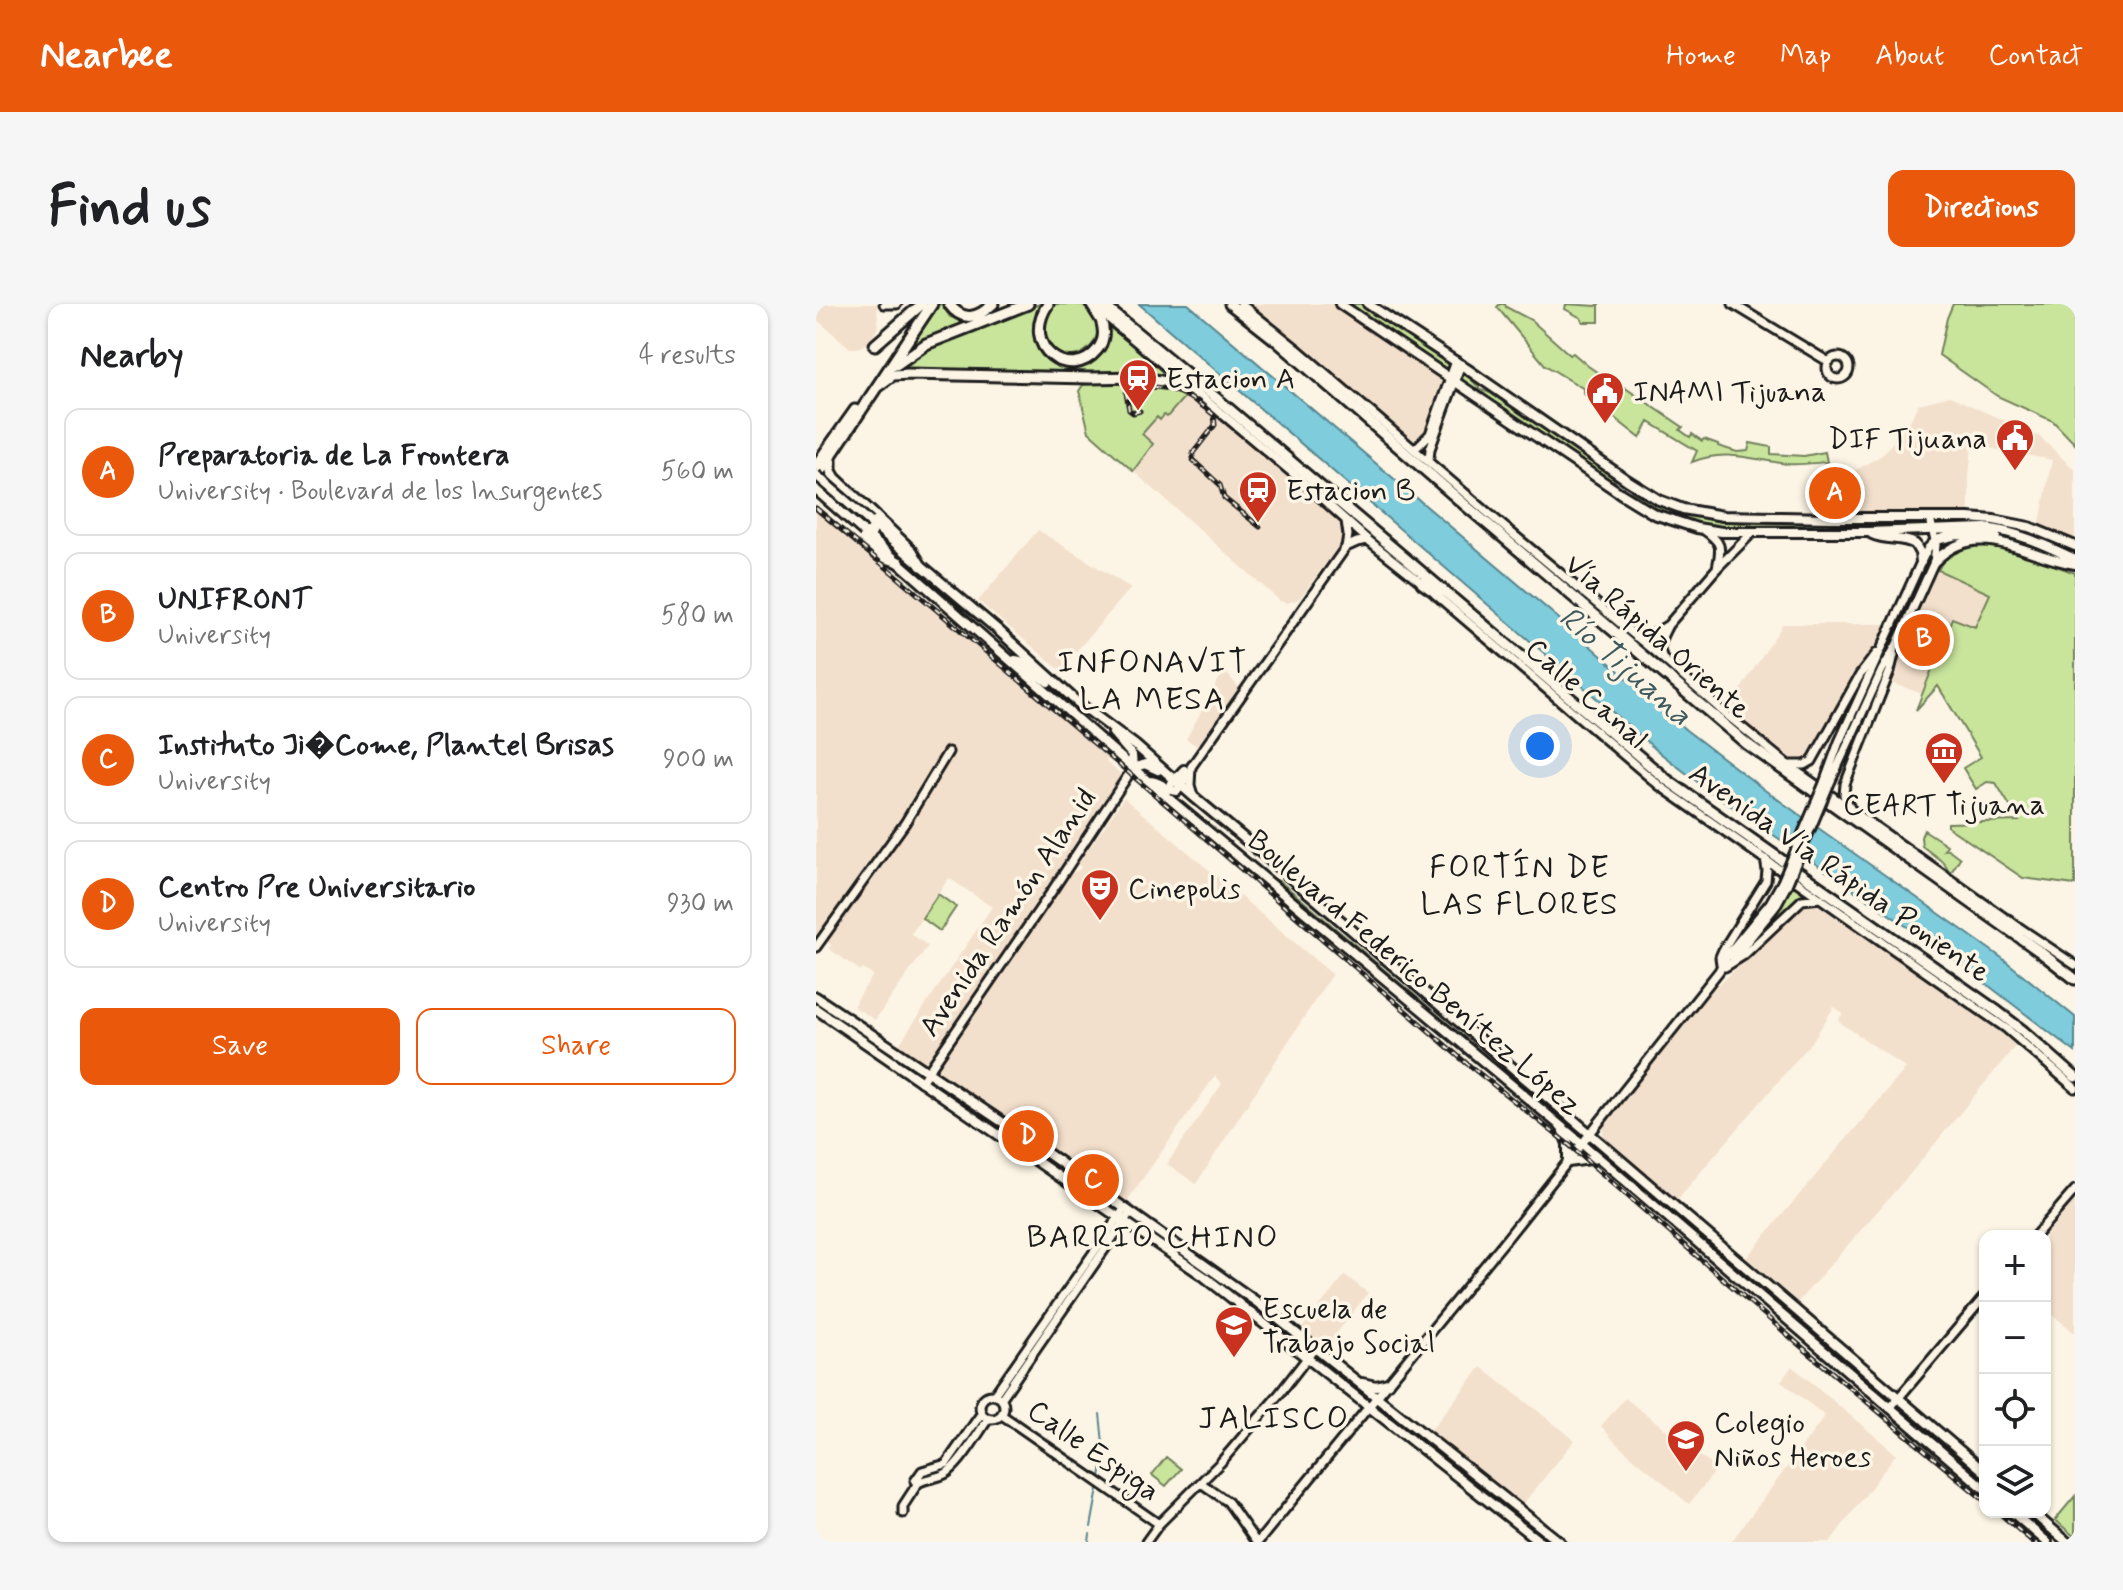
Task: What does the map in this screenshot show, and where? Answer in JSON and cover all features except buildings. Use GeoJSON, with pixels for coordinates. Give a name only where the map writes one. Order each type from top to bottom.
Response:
{"type":"FeatureCollection","features":[{"type":"Feature","properties":{"kind":"highway"},"geometry":{"type":"LineString","coordinates":[[875,345],[923,304]]}},
{"type":"Feature","properties":{"kind":"highway"},"geometry":{"type":"LineString","coordinates":[[816,479],[923,304]]}},
{"type":"Feature","properties":{"kind":"highway"},"geometry":{"type":"LineString","coordinates":[[816,465],[831,450],[878,386],[932,304]]}},
{"type":"Feature","properties":{"kind":"highway"},"geometry":{"type":"LineString","coordinates":[[949,304],[959,314],[970,317],[978,316],[993,304]]}},
{"type":"Feature","properties":{"kind":"highway"},"geometry":{"type":"LineString","coordinates":[[887,372],[926,344],[1028,304]]}},
{"type":"Feature","properties":{"kind":"highway"},"geometry":{"type":"LineString","coordinates":[[1048,304],[1039,324],[1040,341],[1050,354],[1068,362],[1086,360],[1103,340],[1102,324],[1091,304]]}},
{"type":"Feature","properties":{"kind":"highway","name":"Avenida Vía Rápida Poniente"},"geometry":{"type":"LineString","coordinates":[[1102,304],[1679,789],[2023,1031],[2063,1066],[2075,1082]]}},
{"type":"Feature","properties":{"kind":"highway","name":"Vía Rápida Oriente"},"geometry":{"type":"LineString","coordinates":[[1230,304],[1747,744],[2075,978]]}},
{"type":"Feature","properties":{"kind":"highway"},"geometry":{"type":"LineString","coordinates":[[1277,341],[1287,345],[1352,396]]}},
{"type":"Feature","properties":{"kind":"highway"},"geometry":{"type":"LineString","coordinates":[[878,386],[893,375],[908,374],[1136,377],[1166,382],[1197,394]]}},
{"type":"Feature","properties":{"kind":"highway"},"geometry":{"type":"LineString","coordinates":[[1251,428],[1295,476]]}},
{"type":"Feature","properties":{"kind":"highway"},"geometry":{"type":"LineString","coordinates":[[816,452],[831,450]]}},
{"type":"Feature","properties":{"kind":"highway"},"geometry":{"type":"LineString","coordinates":[[831,450],[830,468],[835,478],[912,551],[921,566]]}},
{"type":"Feature","properties":{"kind":"highway"},"geometry":{"type":"LineString","coordinates":[[829,495],[819,493],[817,503],[880,556],[899,562]]}},
{"type":"Feature","properties":{"kind":"highway"},"geometry":{"type":"LineString","coordinates":[[1502,525],[1557,581]]}},
{"type":"Feature","properties":{"kind":"highway"},"geometry":{"type":"LineString","coordinates":[[1422,583],[1479,622]]}},
{"type":"Feature","properties":{"kind":"highway"},"geometry":{"type":"LineString","coordinates":[[1614,630],[1625,634],[1697,695],[1706,698]]}},
{"type":"Feature","properties":{"kind":"highway"},"geometry":{"type":"LineString","coordinates":[[1538,671],[1603,733],[1607,742]]}},
{"type":"Feature","properties":{"kind":"highway"},"geometry":{"type":"LineString","coordinates":[[2008,920],[2065,966],[2075,978]]}},
{"type":"Feature","properties":{"kind":"highway"},"geometry":{"type":"LineString","coordinates":[[1955,993],[1962,993],[2015,1029],[2023,1031]]}},
{"type":"Feature","properties":{"kind":"main road"},"geometry":{"type":"LineString","coordinates":[[884,304],[897,304]]}},
{"type":"Feature","properties":{"kind":"main road"},"geometry":{"type":"LineString","coordinates":[[1091,304],[1422,583]]}},
{"type":"Feature","properties":{"kind":"main road"},"geometry":{"type":"LineString","coordinates":[[1241,304],[1788,765],[2075,965]]}},
{"type":"Feature","properties":{"kind":"main road"},"geometry":{"type":"LineString","coordinates":[[1340,304],[1647,511],[1703,529],[1753,532],[1985,528],[2035,540],[2075,562]]}},
{"type":"Feature","properties":{"kind":"main road"},"geometry":{"type":"LineString","coordinates":[[1368,304],[1627,480],[1659,500],[1683,509],[1723,516],[1969,518],[2014,523],[2075,546]]}},
{"type":"Feature","properties":{"kind":"main road"},"geometry":{"type":"LineString","coordinates":[[1733,304],[1829,362]]}},
{"type":"Feature","properties":{"kind":"main road"},"geometry":{"type":"LineString","coordinates":[[1429,460],[1458,363]]}},
{"type":"Feature","properties":{"kind":"main road"},"geometry":{"type":"LineString","coordinates":[[1415,449],[1430,434],[1452,380]]}},
{"type":"Feature","properties":{"kind":"main road"},"geometry":{"type":"LineString","coordinates":[[816,479],[829,495],[898,556],[931,575]]}},
{"type":"Feature","properties":{"kind":"main road","name":"Boulevard Federico Benítez López"},"geometry":{"type":"LineString","coordinates":[[816,479],[998,630],[1072,698],[1135,745],[1979,1467]]}},
{"type":"Feature","properties":{"kind":"main road","name":"Boulevard Federico Benítez López"},"geometry":{"type":"LineString","coordinates":[[816,490],[1148,781],[1599,1158],[1979,1484]]}},
{"type":"Feature","properties":{"kind":"main road"},"geometry":{"type":"LineString","coordinates":[[1801,532],[1822,530],[1831,518]]}},
{"type":"Feature","properties":{"kind":"main road"},"geometry":{"type":"LineString","coordinates":[[1201,1483],[1228,1502],[1257,1542],[1568,1162],[1722,967],[1770,914],[1781,898],[1826,784],[1896,646],[1934,562],[1936,540],[1930,518]]}},
{"type":"Feature","properties":{"kind":"main road"},"geometry":{"type":"LineString","coordinates":[[1148,781],[1155,781],[1173,791],[1346,547],[1346,521]]}},
{"type":"Feature","properties":{"kind":"main road"},"geometry":{"type":"LineString","coordinates":[[1703,529],[1715,537],[1721,547],[1717,568]]}},
{"type":"Feature","properties":{"kind":"main road"},"geometry":{"type":"LineString","coordinates":[[1636,637],[1649,637],[1668,625],[1753,532]]}},
{"type":"Feature","properties":{"kind":"main road"},"geometry":{"type":"LineString","coordinates":[[1867,532],[1877,537],[1903,539],[1915,544],[1921,562]]}},
{"type":"Feature","properties":{"kind":"main road"},"geometry":{"type":"LineString","coordinates":[[1826,784],[1839,742],[1921,562],[1936,540],[1957,535],[2006,537],[2075,553]]}},
{"type":"Feature","properties":{"kind":"main road"},"geometry":{"type":"LineString","coordinates":[[1346,547],[1368,540]]}},
{"type":"Feature","properties":{"kind":"main road"},"geometry":{"type":"LineString","coordinates":[[1934,562],[1953,546],[1980,541],[2006,543],[2059,561],[2075,562]]}},
{"type":"Feature","properties":{"kind":"main road","name":"Calle Canal"},"geometry":{"type":"LineString","coordinates":[[1422,583],[1660,786],[2020,1039],[2075,1082]]}},
{"type":"Feature","properties":{"kind":"main road"},"geometry":{"type":"LineString","coordinates":[[1662,658],[1660,645],[1668,625]]}},
{"type":"Feature","properties":{"kind":"main road"},"geometry":{"type":"LineString","coordinates":[[1788,765],[1799,766],[1812,761],[1860,675],[1884,645]]}},
{"type":"Feature","properties":{"kind":"main road"},"geometry":{"type":"LineString","coordinates":[[1854,813],[1844,795],[1845,784],[1890,671],[1896,646]]}},
{"type":"Feature","properties":{"kind":"main road"},"geometry":{"type":"LineString","coordinates":[[1013,662],[1020,661],[1072,698]]}},
{"type":"Feature","properties":{"kind":"main road"},"geometry":{"type":"LineString","coordinates":[[1103,722],[1131,753],[1133,768]]}},
{"type":"Feature","properties":{"kind":"main road"},"geometry":{"type":"LineString","coordinates":[[816,947],[905,823],[948,752]]}},
{"type":"Feature","properties":{"kind":"main road"},"geometry":{"type":"LineString","coordinates":[[1133,768],[1148,765],[1177,784],[1200,807],[1211,811]]}},
{"type":"Feature","properties":{"kind":"main road","name":"Avenida Ramón Alanid"},"geometry":{"type":"LineString","coordinates":[[921,1082],[1133,768]]}},
{"type":"Feature","properties":{"kind":"main road"},"geometry":{"type":"LineString","coordinates":[[1165,772],[1188,770]]}},
{"type":"Feature","properties":{"kind":"main road"},"geometry":{"type":"LineString","coordinates":[[1188,770],[1194,797]]}},
{"type":"Feature","properties":{"kind":"main road"},"geometry":{"type":"LineString","coordinates":[[1220,840],[1233,837],[1234,830]]}},
{"type":"Feature","properties":{"kind":"main road"},"geometry":{"type":"LineString","coordinates":[[1722,967],[1720,957],[1723,950],[1766,881],[1765,859]]}},
{"type":"Feature","properties":{"kind":"main road"},"geometry":{"type":"LineString","coordinates":[[1722,967],[1744,955],[1802,900],[1821,898]]}},
{"type":"Feature","properties":{"kind":"main road"},"geometry":{"type":"LineString","coordinates":[[816,997],[929,1071],[1258,1303],[1560,1542]]}},
{"type":"Feature","properties":{"kind":"main road"},"geometry":{"type":"LineString","coordinates":[[816,1009],[1205,1277],[1306,1361],[1540,1542]]}},
{"type":"Feature","properties":{"kind":"main road"},"geometry":{"type":"LineString","coordinates":[[1563,1129],[1568,1144],[1568,1162]]}},
{"type":"Feature","properties":{"kind":"main road"},"geometry":{"type":"LineString","coordinates":[[1568,1162],[1599,1158]]}},
{"type":"Feature","properties":{"kind":"main road"},"geometry":{"type":"LineString","coordinates":[[2040,1230],[2075,1190]]}},
{"type":"Feature","properties":{"kind":"main road"},"geometry":{"type":"LineString","coordinates":[[997,1397],[1127,1211]]}},
{"type":"Feature","properties":{"kind":"main road"},"geometry":{"type":"LineString","coordinates":[[1890,1408],[1980,1302]]}},
{"type":"Feature","properties":{"kind":"main road"},"geometry":{"type":"LineString","coordinates":[[1146,1542],[1159,1524],[1201,1483],[1314,1349]]}},
{"type":"Feature","properties":{"kind":"main road"},"geometry":{"type":"LineString","coordinates":[[1356,1382],[1376,1386],[1388,1383]]}},
{"type":"Feature","properties":{"kind":"main road"},"geometry":{"type":"LineString","coordinates":[[989,1395],[997,1397],[1004,1407],[1002,1415],[993,1420],[985,1416],[980,1410],[981,1401],[989,1395]]}},
{"type":"Feature","properties":{"kind":"main road","name":"Calle Espiga"},"geometry":{"type":"LineString","coordinates":[[1002,1415],[1159,1524]]}},
{"type":"Feature","properties":{"kind":"main road"},"geometry":{"type":"LineString","coordinates":[[909,1497],[922,1471],[946,1464],[985,1416]]}},
{"type":"Feature","properties":{"kind":"main road"},"geometry":{"type":"LineString","coordinates":[[903,1513],[903,1506],[921,1480],[949,1471],[985,1416]]}},
{"type":"Feature","properties":{"kind":"main road"},"geometry":{"type":"LineString","coordinates":[[2019,1518],[2047,1542]]}},
{"type":"Feature","properties":{"kind":"main road"},"geometry":{"type":"LineString","coordinates":[[2039,1518],[2067,1542]]}},
{"type":"Feature","properties":{"kind":"shaded area"},"geometry":{"type":"Polygon","coordinates":[[[816,304],[877,304],[878,328],[868,343],[850,348],[816,319],[816,304]]]}},
{"type":"Feature","properties":{"kind":"shaded area"},"geometry":{"type":"Polygon","coordinates":[[[1248,304],[1332,304],[1438,376],[1444,388],[1431,426],[1411,442],[1248,304]]]}},
{"type":"Feature","properties":{"kind":"shaded area"},"geometry":{"type":"Polygon","coordinates":[[[1129,381],[1186,393],[1343,521],[1344,539],[1299,599],[1287,603],[1280,601],[1089,432],[1079,391],[1081,387],[1129,381]]]}},
{"type":"Feature","properties":{"kind":"shaded area"},"geometry":{"type":"Polygon","coordinates":[[[1950,396],[2040,437],[2075,470],[2075,539],[2039,527],[2052,460],[1972,445],[1969,513],[1847,512],[1849,474],[1882,455],[1909,423],[1918,404],[1950,396]]]}},
{"type":"Feature","properties":{"kind":"shaded area"},"geometry":{"type":"Polygon","coordinates":[[[816,511],[1108,758],[1106,762],[1121,774],[1112,788],[1114,790],[928,1062],[921,1062],[898,1046],[992,907],[949,878],[911,934],[928,946],[875,1020],[853,1006],[873,975],[863,969],[861,971],[829,949],[831,945],[823,938],[819,942],[816,940],[816,511]]]}},
{"type":"Feature","properties":{"kind":"shaded area"},"geometry":{"type":"Polygon","coordinates":[[[1038,530],[1131,588],[1060,670],[978,601],[1038,530]]]}},
{"type":"Feature","properties":{"kind":"shaded area"},"geometry":{"type":"Polygon","coordinates":[[[1938,570],[1991,594],[1975,627],[1952,619],[1922,694],[1890,682],[1899,652],[1938,570]]]}},
{"type":"Feature","properties":{"kind":"shaded area"},"geometry":{"type":"Polygon","coordinates":[[[1783,624],[1888,624],[1807,765],[1785,761],[1724,715],[1783,624]]]}},
{"type":"Feature","properties":{"kind":"shaded area"},"geometry":{"type":"Polygon","coordinates":[[[1224,670],[1239,688],[1197,746],[1186,739],[1224,670]]]}},
{"type":"Feature","properties":{"kind":"shaded area"},"geometry":{"type":"Polygon","coordinates":[[[1124,798],[1332,974],[1196,1184],[1167,1164],[1222,1084],[1215,1076],[1127,1201],[938,1070],[1071,873],[1079,870],[1081,867],[1078,864],[1124,798]]]}},
{"type":"Feature","properties":{"kind":"shaded area"},"geometry":{"type":"Polygon","coordinates":[[[1810,904],[1819,906],[2017,1044],[1910,1174],[1798,1302],[1746,1258],[1906,1068],[1838,1021],[1843,1013],[1834,1007],[1812,1042],[1676,1201],[1603,1136],[1603,1129],[1711,991],[1797,910],[1810,904]]]}},
{"type":"Feature","properties":{"kind":"shaded area"},"geometry":{"type":"Polygon","coordinates":[[[2075,1200],[2075,1333],[2051,1314],[2050,1230],[2075,1200]]]}},
{"type":"Feature","properties":{"kind":"shaded area"},"geometry":{"type":"Polygon","coordinates":[[[1345,1275],[1368,1293],[1325,1348],[1301,1329],[1345,1275]]]}},
{"type":"Feature","properties":{"kind":"shaded area"},"geometry":{"type":"Polygon","coordinates":[[[1792,1366],[1896,1454],[1830,1542],[1731,1542],[1825,1416],[1781,1381],[1792,1366]]]}},
{"type":"Feature","properties":{"kind":"shaded area"},"geometry":{"type":"Polygon","coordinates":[[[1481,1367],[1575,1440],[1523,1504],[1430,1431],[1481,1367]]]}},
{"type":"Feature","properties":{"kind":"shaded area","name":"Colegio Niños Heroes"},"geometry":{"type":"Polygon","coordinates":[[[1625,1398],[1717,1469],[1689,1504],[1616,1443],[1601,1426],[1625,1398]]]}},
{"type":"Feature","properties":{"kind":"green space"},"geometry":{"type":"Polygon","coordinates":[[[935,304],[941,304],[950,317],[971,323],[920,342],[903,355],[935,304]]]}},
{"type":"Feature","properties":{"kind":"green space"},"geometry":{"type":"Polygon","coordinates":[[[1040,304],[1033,332],[1038,350],[1051,362],[1068,365],[1098,353],[1107,340],[1107,326],[1170,379],[1128,372],[895,373],[933,345],[1040,304]]]}},
{"type":"Feature","properties":{"kind":"green space"},"geometry":{"type":"Polygon","coordinates":[[[1054,304],[1091,308],[1097,318],[1098,330],[1090,347],[1069,356],[1050,346],[1043,326],[1054,304]]]}},
{"type":"Feature","properties":{"kind":"green space"},"geometry":{"type":"Polygon","coordinates":[[[1349,304],[1361,304],[1447,364],[1448,370],[1447,371],[1349,304]]]}},
{"type":"Feature","properties":{"kind":"green space"},"geometry":{"type":"Polygon","coordinates":[[[1500,304],[1531,320],[1570,355],[1573,353],[1607,379],[1609,377],[1683,427],[1680,430],[1690,437],[1692,434],[1702,441],[1704,439],[1737,452],[1748,451],[1750,443],[1771,447],[1771,454],[1804,456],[1825,452],[1827,462],[1788,464],[1728,455],[1692,462],[1697,451],[1649,422],[1640,438],[1583,393],[1584,389],[1545,365],[1497,307],[1500,304]]]}},
{"type":"Feature","properties":{"kind":"green space"},"geometry":{"type":"Polygon","coordinates":[[[1566,304],[1599,304],[1599,322],[1583,322],[1565,309],[1566,304]]]}},
{"type":"Feature","properties":{"kind":"green space"},"geometry":{"type":"Polygon","coordinates":[[[1953,304],[2075,304],[2075,444],[2053,421],[1997,396],[1939,355],[1953,304]]]}},
{"type":"Feature","properties":{"kind":"green space"},"geometry":{"type":"Polygon","coordinates":[[[1463,374],[1481,390],[1490,393],[1615,481],[1462,381],[1463,374]]]}},
{"type":"Feature","properties":{"kind":"green space"},"geometry":{"type":"Polygon","coordinates":[[[1129,381],[1158,385],[1186,395],[1167,417],[1164,415],[1160,420],[1157,417],[1142,434],[1153,444],[1133,471],[1089,432],[1079,391],[1083,385],[1129,381]]]}},
{"type":"Feature","properties":{"kind":"green space"},"geometry":{"type":"Polygon","coordinates":[[[1631,491],[1677,512],[1700,518],[1824,526],[1759,529],[1696,524],[1652,509],[1628,495],[1631,491]]]}},
{"type":"Feature","properties":{"kind":"green space"},"geometry":{"type":"Polygon","coordinates":[[[1983,545],[2011,549],[2075,573],[2075,885],[2023,878],[1948,827],[1948,823],[2019,821],[1996,783],[1987,782],[1976,789],[1963,768],[1981,757],[1938,686],[1916,710],[1952,618],[1975,627],[1990,594],[1938,570],[1946,557],[1956,550],[1983,545]]]}},
{"type":"Feature","properties":{"kind":"green space"},"geometry":{"type":"Polygon","coordinates":[[[1924,830],[1947,845],[1944,850],[1948,849],[1960,858],[1950,874],[1944,863],[1922,846],[1924,830]]]}},
{"type":"Feature","properties":{"kind":"green space"},"geometry":{"type":"Polygon","coordinates":[[[1246,858],[1281,882],[1552,1112],[1246,858]]]}},
{"type":"Feature","properties":{"kind":"green space"},"geometry":{"type":"Polygon","coordinates":[[[1793,883],[1813,896],[1803,898],[1741,954],[1781,907],[1793,883]]]}},
{"type":"Feature","properties":{"kind":"green space"},"geometry":{"type":"Polygon","coordinates":[[[938,894],[956,907],[940,931],[922,918],[938,894]]]}},
{"type":"Feature","properties":{"kind":"green space"},"geometry":{"type":"Polygon","coordinates":[[[1166,1457],[1181,1469],[1166,1486],[1152,1475],[1166,1457]]]}},
{"type":"Feature","properties":{"kind":"green space"},"geometry":{"type":"Polygon","coordinates":[[[2075,1496],[2075,1537],[2055,1520],[2075,1496]]]}},
{"type":"Feature","properties":{"kind":"water"},"geometry":{"type":"Polygon","coordinates":[[[1139,304],[1188,304],[1686,730],[1766,791],[2002,958],[2075,1017],[2075,1052],[1954,959],[1708,790],[1660,753],[1139,304]]]}},
{"type":"Feature","properties":{"kind":"waterway"},"geometry":{"type":"LineString","coordinates":[[1100,1414],[1104,1453],[1100,1477]]}},
{"type":"Feature","properties":{"kind":"waterway"},"geometry":{"type":"LineString","coordinates":[[1091,1527],[1098,1489]]}},
{"type":"Feature","properties":{"kind":"waterway"},"geometry":{"type":"LineString","coordinates":[[1089,1542],[1090,1534]]}},
{"type":"Feature","properties":{"kind":"railway"},"geometry":{"type":"LineString","coordinates":[[1140,411],[1133,413],[1129,410],[1126,393],[1129,389],[1155,387],[1187,396],[1214,415],[1215,425],[1193,453],[1193,460],[1220,485],[1224,498],[1260,527]]}},
{"type":"Feature","properties":{"kind":"railway"},"geometry":{"type":"LineString","coordinates":[[816,508],[1979,1496]]}},
{"type":"Feature","properties":{"kind":"railway"},"geometry":{"type":"LineString","coordinates":[[2005,1518],[2033,1542]]}},
{"type":"Feature","properties":{"kind":"place","name":"Estacion A"},"geometry":{"type":"Point","coordinates":[1138,412]}},
{"type":"Feature","properties":{"kind":"place","name":"INAMI Tijuana"},"geometry":{"type":"Point","coordinates":[1605,425]}},
{"type":"Feature","properties":{"kind":"place","name":"DIF Tijuana"},"geometry":{"type":"Point","coordinates":[2015,472]}},
{"type":"Feature","properties":{"kind":"place","name":"Preparatoria de La Frontera"},"geometry":{"type":"Point","coordinates":[1835,493]}},
{"type":"Feature","properties":{"kind":"place","name":"Estacion B"},"geometry":{"type":"Point","coordinates":[1258,524]}},
{"type":"Feature","properties":{"kind":"place","name":"UNIFRONT"},"geometry":{"type":"Point","coordinates":[1924,640]}},
{"type":"Feature","properties":{"kind":"place","name":"CEART Tijuana"},"geometry":{"type":"Point","coordinates":[1944,785]}},
{"type":"Feature","properties":{"kind":"place","name":"Cinepolis"},"geometry":{"type":"Point","coordinates":[1100,922]}},
{"type":"Feature","properties":{"kind":"place","name":"Centro Pre Universitario"},"geometry":{"type":"Point","coordinates":[1028,1136]}},
{"type":"Feature","properties":{"kind":"place","name":"Instituto Ji�Come, Plantel Brisas"},"geometry":{"type":"Point","coordinates":[1093,1180]}},
{"type":"Feature","properties":{"kind":"place","name":"Escuela de Trabajo Social"},"geometry":{"type":"Point","coordinates":[1234,1359]}},
{"type":"Feature","properties":{"kind":"place","name":"Colegio Niños Heroes"},"geometry":{"type":"Point","coordinates":[1686,1473]}},
{"type":"Feature","properties":{"kind":"district","name":"INFONAVIT LA MESA"},"geometry":{"type":"Point","coordinates":[1153,680]}},
{"type":"Feature","properties":{"kind":"district","name":"FORTÍN DE LAS FLORES"},"geometry":{"type":"Point","coordinates":[1520,884]}},
{"type":"Feature","properties":{"kind":"district","name":"BARRIO CHINO"},"geometry":{"type":"Point","coordinates":[1153,1236]}},
{"type":"Feature","properties":{"kind":"district","name":"JALISCO"},"geometry":{"type":"Point","coordinates":[1274,1417]}},
{"type":"Feature","properties":{"kind":"water label","name":"Río Tijuana"},"geometry":{"type":"Point","coordinates":[1626,665]}}]}
